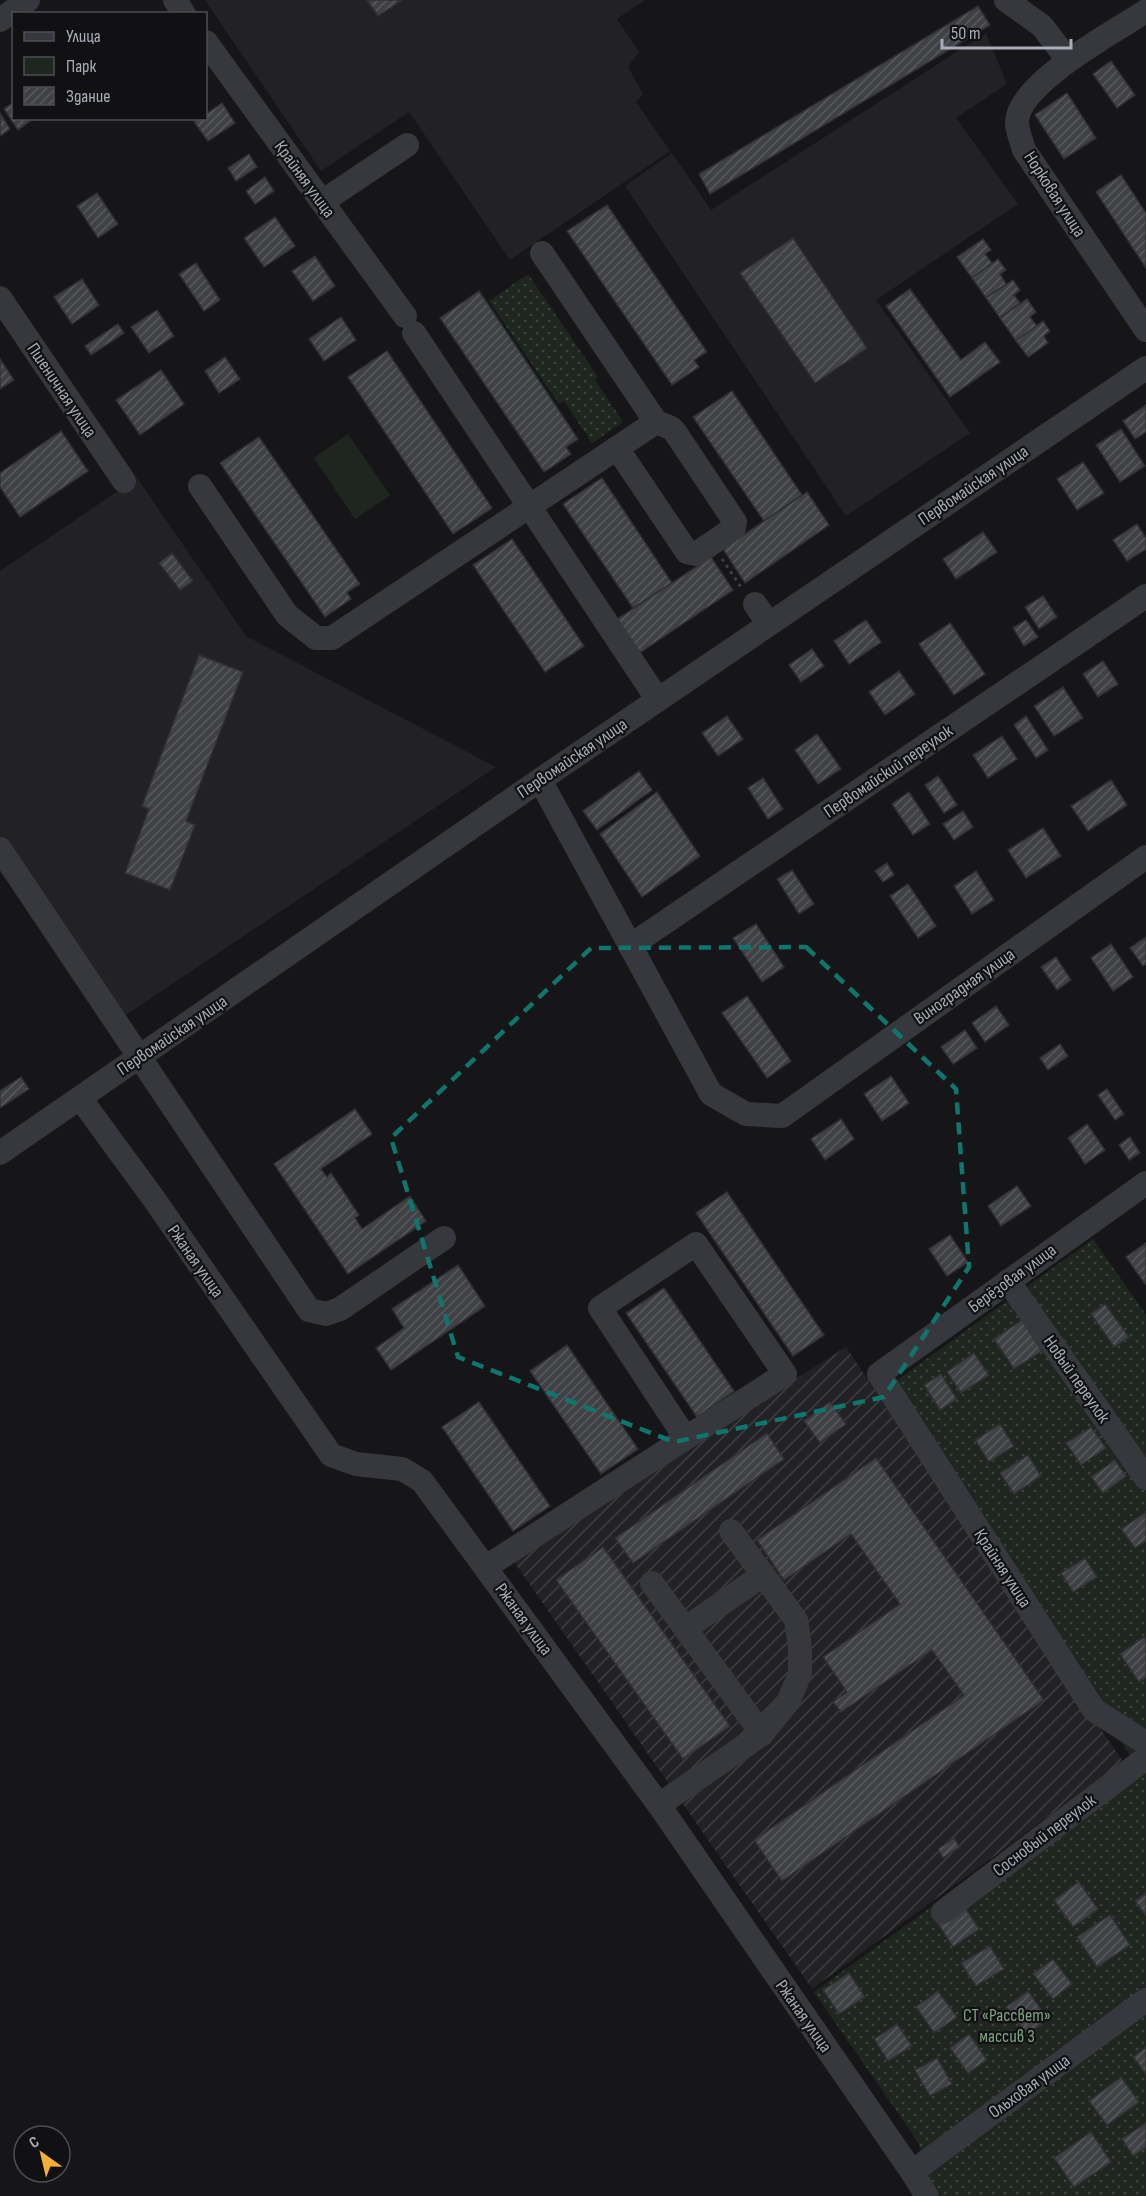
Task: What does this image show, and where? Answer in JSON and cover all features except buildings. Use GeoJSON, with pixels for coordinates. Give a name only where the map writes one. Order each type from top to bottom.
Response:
{"type":"FeatureCollection","features":[{"type":"Feature","properties":{"kind":"street"},"geometry":{"type":"LineString","coordinates":[[0,20],[28,0]]}},
{"type":"Feature","properties":{"kind":"street"},"geometry":{"type":"LineString","coordinates":[[1006,0],[1042,26],[1068,60]]}},
{"type":"Feature","properties":{"kind":"street","name":"Норковая улица"},"geometry":{"type":"LineString","coordinates":[[1141,8],[1068,60],[1027,98],[1017,122],[1024,150],[1146,330]]}},
{"type":"Feature","properties":{"kind":"street","name":"Крайняя улица"},"geometry":{"type":"LineString","coordinates":[[207,43],[409,325],[658,700]]}},
{"type":"Feature","properties":{"kind":"street"},"geometry":{"type":"LineString","coordinates":[[322,202],[407,145]]}},
{"type":"Feature","properties":{"kind":"street"},"geometry":{"type":"LineString","coordinates":[[542,253],[656,422],[675,432],[735,522],[734,528],[696,554],[687,552],[617,448]]}},
{"type":"Feature","properties":{"kind":"street","name":"Пшеничная улица"},"geometry":{"type":"LineString","coordinates":[[0,298],[124,481]]}},
{"type":"Feature","properties":{"kind":"street","name":"Первомайская улица"},"geometry":{"type":"LineString","coordinates":[[0,1153],[658,700],[756,607],[1146,368]]}},
{"type":"Feature","properties":{"kind":"street"},"geometry":{"type":"LineString","coordinates":[[200,486],[287,615],[316,638],[332,638],[656,422]]}},
{"type":"Feature","properties":{"kind":"street","name":"Первомайский переулок"},"geometry":{"type":"LineString","coordinates":[[630,946],[1146,596]]}},
{"type":"Feature","properties":{"kind":"street"},"geometry":{"type":"LineString","coordinates":[[540,780],[630,946]]}},
{"type":"Feature","properties":{"kind":"street"},"geometry":{"type":"LineString","coordinates":[[0,849],[309,1310],[326,1314],[340,1309],[444,1238]]}},
{"type":"Feature","properties":{"kind":"street","name":"Виноградная улица"},"geometry":{"type":"LineString","coordinates":[[630,946],[711,1094],[746,1114],[782,1116],[1146,857]]}},
{"type":"Feature","properties":{"kind":"street","name":"Ржаная улица"},"geometry":{"type":"LineString","coordinates":[[80,1098],[154,1199],[331,1455],[356,1464],[402,1469],[422,1481],[659,1805],[927,2196]]}},
{"type":"Feature","properties":{"kind":"street","name":"Берёзовая улица"},"geometry":{"type":"LineString","coordinates":[[879,1374],[1146,1183]]}},
{"type":"Feature","properties":{"kind":"street"},"geometry":{"type":"LineString","coordinates":[[486,1567],[785,1374],[696,1244],[600,1308],[685,1437]]}},
{"type":"Feature","properties":{"kind":"street","name":"Новый переулок"},"geometry":{"type":"LineString","coordinates":[[1008,1281],[1146,1478]]}},
{"type":"Feature","properties":{"kind":"street","name":"Крайняя улица"},"geometry":{"type":"LineString","coordinates":[[879,1374],[1094,1710],[1146,1743]]}},
{"type":"Feature","properties":{"kind":"street"},"geometry":{"type":"LineString","coordinates":[[659,1805],[762,1734],[788,1702],[800,1674],[800,1647],[796,1620],[731,1531]]}},
{"type":"Feature","properties":{"kind":"street"},"geometry":{"type":"LineString","coordinates":[[686,1628],[763,1575]]}},
{"type":"Feature","properties":{"kind":"street"},"geometry":{"type":"LineString","coordinates":[[652,1583],[762,1734]]}},
{"type":"Feature","properties":{"kind":"street","name":"Сосновый переулок"},"geometry":{"type":"LineString","coordinates":[[943,1912],[1146,1758]]}},
{"type":"Feature","properties":{"kind":"street","name":"Ольховая улица"},"geometry":{"type":"LineString","coordinates":[[912,2172],[1146,2000]]}},
{"type":"Feature","properties":{"kind":"path"},"geometry":{"type":"LineString","coordinates":[[711,543],[756,607]]}},
{"type":"Feature","properties":{"kind":"highlighted area"},"geometry":{"type":"Polygon","coordinates":[[[806,947],[956,1089],[969,1267],[884,1397],[674,1442],[458,1357],[391,1138],[591,948],[806,947]]]}},
{"type":"Feature","properties":{"kind":"shaded area"},"geometry":{"type":"Polygon","coordinates":[[[205,0],[645,0],[617,19],[639,52],[628,67],[643,94],[636,102],[670,151],[510,260],[409,112],[321,171],[205,0]]]}},
{"type":"Feature","properties":{"kind":"shaded area"},"geometry":{"type":"Polygon","coordinates":[[[986,33],[1007,84],[956,118],[1018,204],[876,300],[970,433],[846,516],[625,186],[672,153],[711,210],[986,33]]]}},
{"type":"Feature","properties":{"kind":"shaded area"},"geometry":{"type":"Polygon","coordinates":[[[137,478],[246,636],[496,767],[120,1019],[0,840],[0,571],[137,478]]]}},
{"type":"Feature","properties":{"kind":"shaded area"},"geometry":{"type":"Polygon","coordinates":[[[846,1347],[1123,1762],[812,1989],[512,1559],[846,1347]]]}},
{"type":"Feature","properties":{"kind":"green space"},"geometry":{"type":"Polygon","coordinates":[[[528,274],[598,377],[595,380],[623,422],[592,443],[564,401],[559,404],[489,301],[528,274]]]}},
{"type":"Feature","properties":{"kind":"green space"},"geometry":{"type":"Polygon","coordinates":[[[348,434],[390,495],[355,519],[314,458],[348,434]]]}},
{"type":"Feature","properties":{"kind":"green space","name":"СТ «Рассвет» массив 3"},"geometry":{"type":"Polygon","coordinates":[[[1093,1239],[1146,1315],[1146,2196],[941,2196],[929,2179],[918,2142],[814,1992],[1133,1760],[896,1381],[1093,1239]]]}}]}
